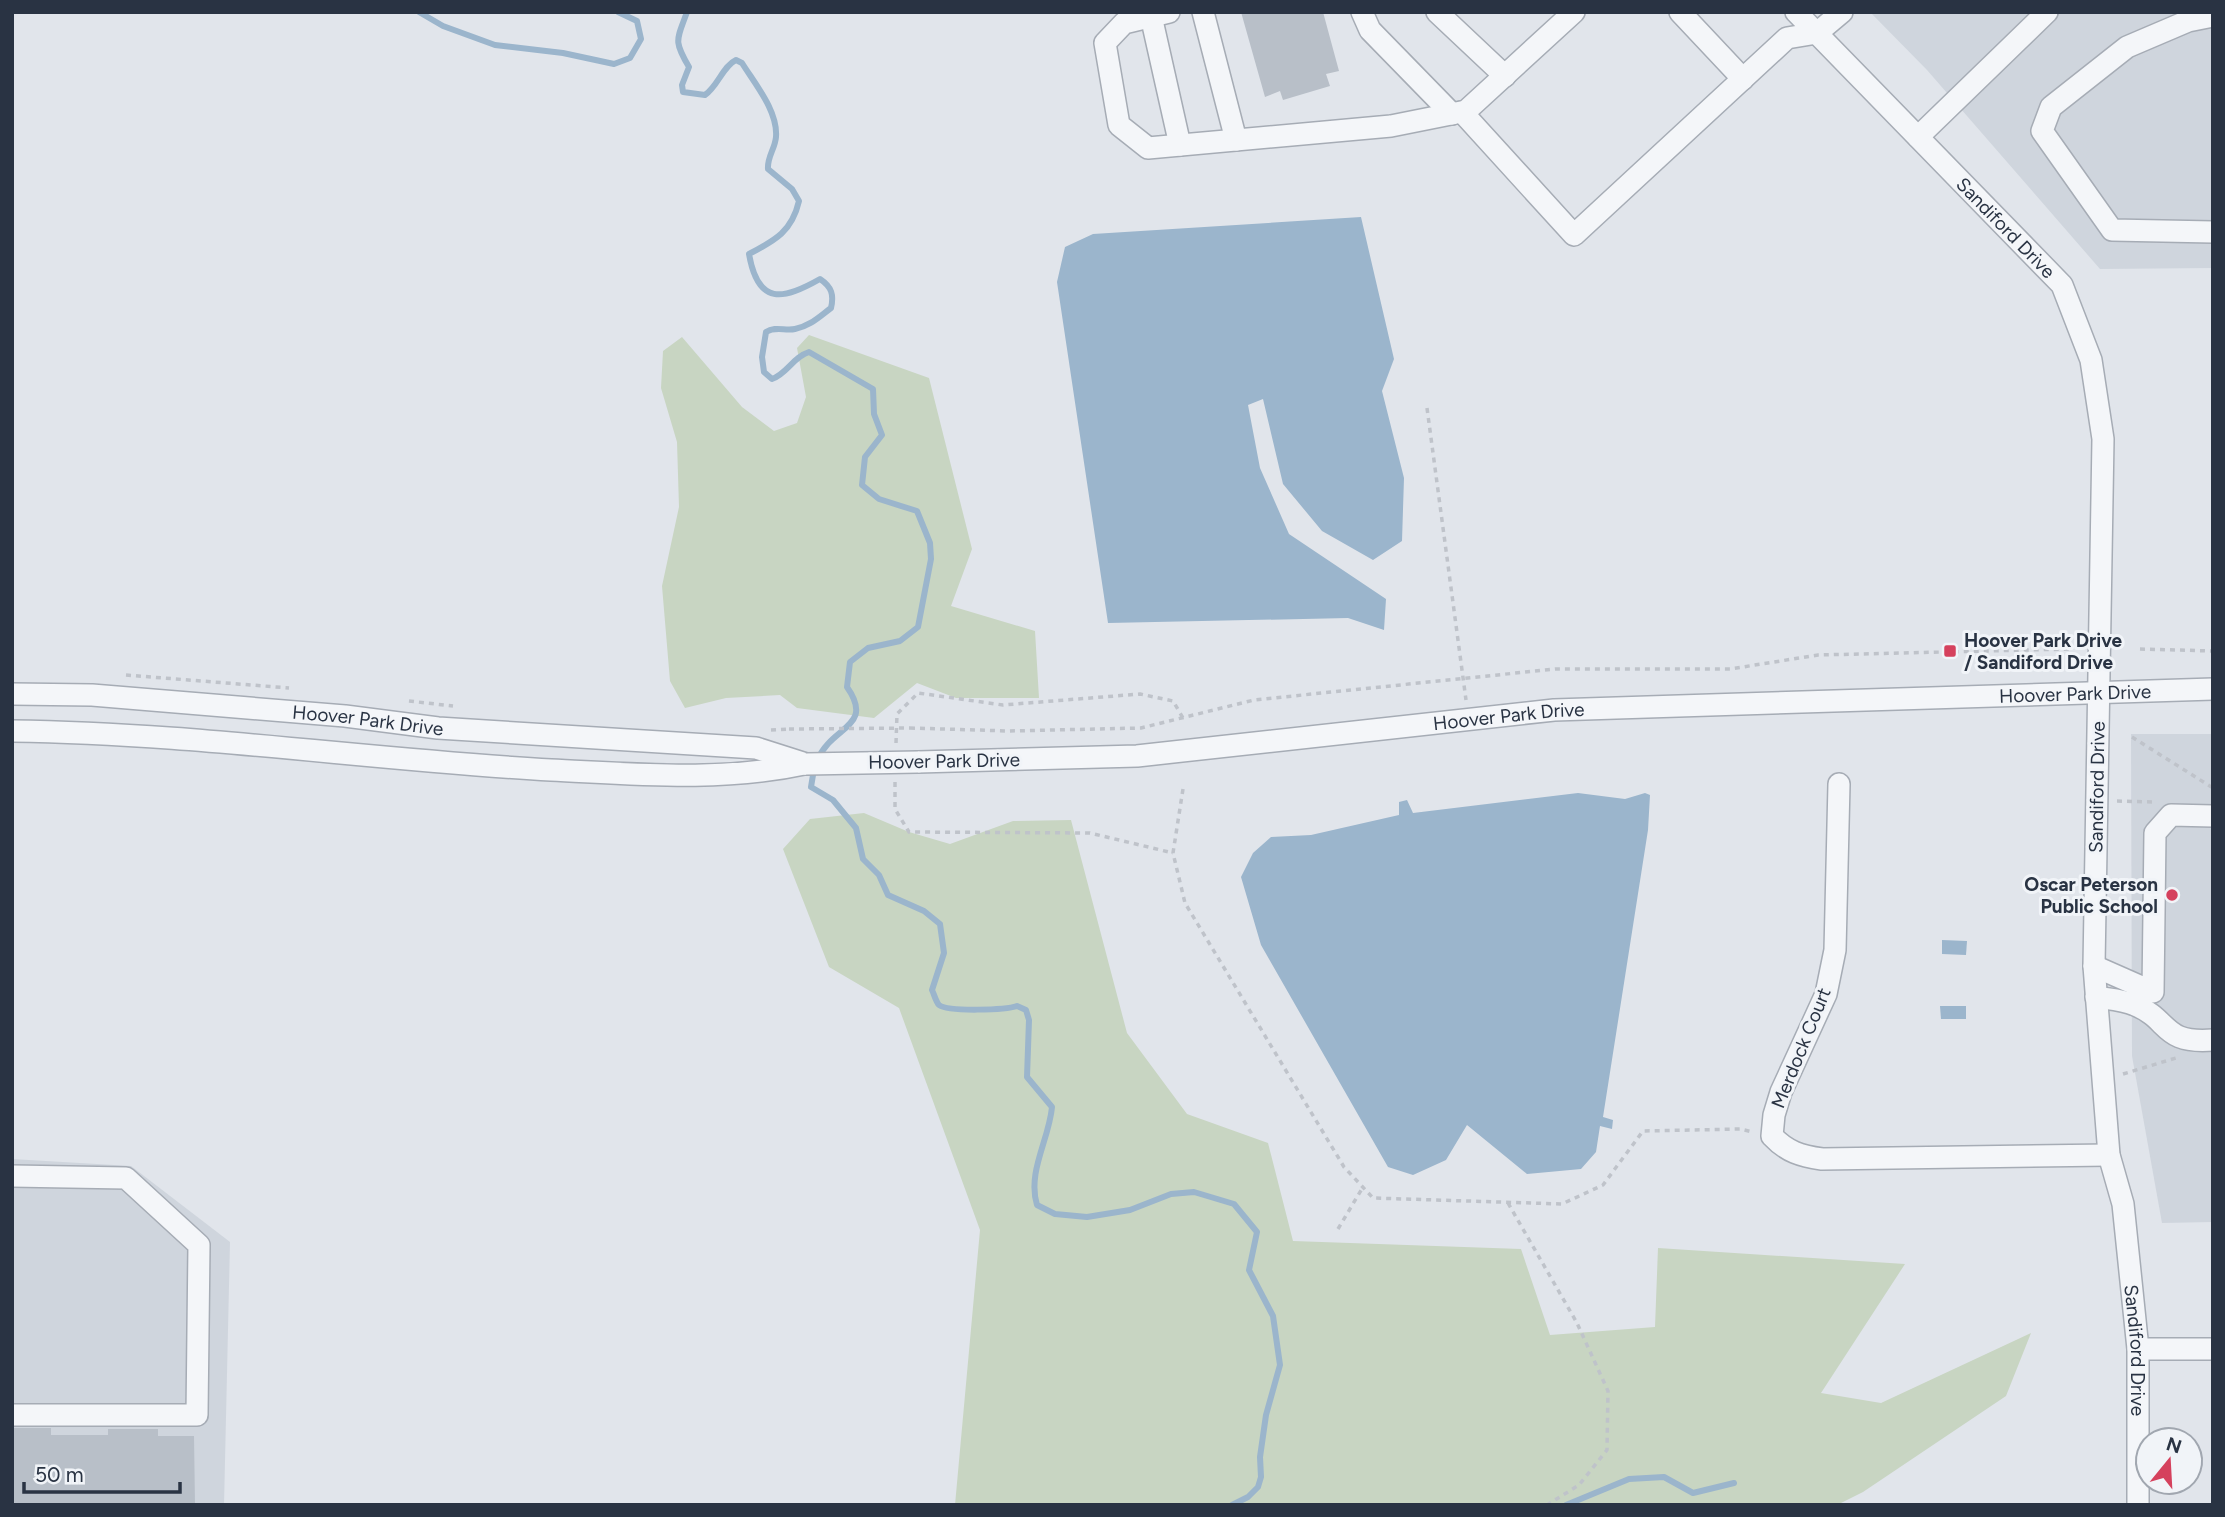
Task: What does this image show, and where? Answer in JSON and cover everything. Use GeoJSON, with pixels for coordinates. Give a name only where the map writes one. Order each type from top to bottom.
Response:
{"type":"FeatureCollection","features":[{"type":"Feature","properties":{"kind":"street"},"geometry":{"type":"LineString","coordinates":[[1203,12],[1236,140]]}},
{"type":"Feature","properties":{"kind":"street"},"geometry":{"type":"LineString","coordinates":[[1362,12],[1370,30],[1457,113],[1574,235],[1787,38],[1816,33],[1842,12]]}},
{"type":"Feature","properties":{"kind":"street"},"geometry":{"type":"LineString","coordinates":[[1437,12],[1505,76]]}},
{"type":"Feature","properties":{"kind":"street"},"geometry":{"type":"LineString","coordinates":[[1180,145],[1160,14],[1124,23],[1105,43],[1119,125],[1148,148],[1391,126],[1457,113],[1505,76],[1574,12]]}},
{"type":"Feature","properties":{"kind":"street"},"geometry":{"type":"LineString","coordinates":[[1680,12],[1743,79]]}},
{"type":"Feature","properties":{"kind":"street","name":"Sandiford Drive"},"geometry":{"type":"LineString","coordinates":[[1796,12],[2062,285],[2091,359],[2103,439],[2094,965],[2109,1155],[2123,1205],[2138,1349],[2137,1505]]}},
{"type":"Feature","properties":{"kind":"street"},"geometry":{"type":"LineString","coordinates":[[1918,137],[2047,12]]}},
{"type":"Feature","properties":{"kind":"street"},"geometry":{"type":"LineString","coordinates":[[2213,16],[2188,21],[2127,47],[2050,107],[2042,131],[2112,230],[2213,232]]}},
{"type":"Feature","properties":{"kind":"street","name":"Hoover Park Drive"},"geometry":{"type":"LineString","coordinates":[[12,731],[70,732],[344,751],[450,764],[663,776],[758,774],[806,764],[1137,756],[1555,710],[1861,702],[2098,690],[2213,689]]}},
{"type":"Feature","properties":{"kind":"street","name":"Hoover Park Drive"},"geometry":{"type":"LineString","coordinates":[[12,694],[130,698],[345,716],[438,728],[756,748],[806,764]]}},
{"type":"Feature","properties":{"kind":"street","name":"Merdock Court"},"geometry":{"type":"LineString","coordinates":[[1839,784],[1835,950],[1826,994],[1781,1092],[1774,1115],[1772,1136],[1782,1146],[1800,1156],[1822,1159],[2109,1155]]}},
{"type":"Feature","properties":{"kind":"street"},"geometry":{"type":"LineString","coordinates":[[2094,965],[2153,992],[2155,833],[2171,815],[2213,816]]}},
{"type":"Feature","properties":{"kind":"street"},"geometry":{"type":"LineString","coordinates":[[2096,997],[2136,1005],[2172,1034],[2189,1042],[2213,1041]]}},
{"type":"Feature","properties":{"kind":"street"},"geometry":{"type":"LineString","coordinates":[[12,1177],[126,1178],[199,1245],[197,1415],[12,1415]]}},
{"type":"Feature","properties":{"kind":"street"},"geometry":{"type":"LineString","coordinates":[[2138,1349],[2213,1349]]}},
{"type":"Feature","properties":{"kind":"path"},"geometry":{"type":"LineString","coordinates":[[1427,408],[1468,719]]}},
{"type":"Feature","properties":{"kind":"path"},"geometry":{"type":"LineString","coordinates":[[789,729],[1009,731],[1141,728],[1254,701],[1555,669],[1730,669],[1818,655],[2070,649]]}},
{"type":"Feature","properties":{"kind":"path"},"geometry":{"type":"LineString","coordinates":[[2140,649],[2213,651]]}},
{"type":"Feature","properties":{"kind":"path"},"geometry":{"type":"LineString","coordinates":[[2132,737],[2213,788]]}},
{"type":"Feature","properties":{"kind":"path"},"geometry":{"type":"LineString","coordinates":[[1183,789],[1172,853],[1185,904],[1344,1167],[1373,1198],[1562,1204],[1603,1185],[1643,1131],[1740,1129],[1772,1136]]}},
{"type":"Feature","properties":{"kind":"path"},"geometry":{"type":"LineString","coordinates":[[2103,1080],[2171,1058],[2185,1058]]}},
{"type":"Feature","properties":{"kind":"path"},"geometry":{"type":"LineString","coordinates":[[1338,1229],[1363,1187]]}},
{"type":"Feature","properties":{"kind":"path"},"geometry":{"type":"LineString","coordinates":[[1508,1203],[1577,1323],[1608,1391],[1607,1451],[1579,1485],[1547,1505]]}},
{"type":"Feature","properties":{"kind":"shaded area"},"geometry":{"type":"Polygon","coordinates":[[[1870,12],[2213,12],[2213,268],[2100,269],[1927,70],[1870,12]]]}},
{"type":"Feature","properties":{"kind":"shaded area","name":"Oscar Peterson Public School"},"geometry":{"type":"Polygon","coordinates":[[[2131,734],[2213,734],[2213,1222],[2162,1223],[2132,1056],[2131,734]]]}},
{"type":"Feature","properties":{"kind":"shaded area"},"geometry":{"type":"Polygon","coordinates":[[[12,1159],[131,1166],[230,1242],[224,1505],[12,1505],[12,1159]]]}},
{"type":"Feature","properties":{"kind":"green space"},"geometry":{"type":"Polygon","coordinates":[[[809,335],[929,378],[972,549],[951,606],[1035,631],[1039,698],[956,698],[917,683],[874,718],[797,708],[780,695],[726,698],[685,708],[670,681],[662,586],[679,507],[677,442],[661,388],[663,351],[682,337],[742,407],[774,431],[797,423],[806,397],[797,348],[809,335]]]}},
{"type":"Feature","properties":{"kind":"green space"},"geometry":{"type":"Polygon","coordinates":[[[864,813],[909,832],[950,844],[1013,821],[1071,820],[1127,1033],[1187,1114],[1268,1143],[1293,1241],[1521,1249],[1550,1335],[1655,1327],[1658,1248],[1905,1264],[1821,1393],[1881,1403],[2031,1333],[2006,1396],[1863,1492],[1837,1505],[955,1505],[980,1230],[899,1008],[829,967],[783,849],[810,819],[864,813]]]}},
{"type":"Feature","properties":{"kind":"water"},"geometry":{"type":"Polygon","coordinates":[[[1361,217],[1394,359],[1382,391],[1404,478],[1402,541],[1373,560],[1322,531],[1283,484],[1263,399],[1248,405],[1260,468],[1289,534],[1386,599],[1384,630],[1348,618],[1108,623],[1057,282],[1065,247],[1093,234],[1361,217]]]}},
{"type":"Feature","properties":{"kind":"water"},"geometry":{"type":"Polygon","coordinates":[[[1578,793],[1625,799],[1645,793],[1650,795],[1648,830],[1603,1117],[1613,1120],[1612,1129],[1600,1126],[1596,1152],[1581,1169],[1527,1174],[1467,1125],[1446,1160],[1413,1175],[1388,1167],[1261,945],[1241,877],[1253,853],[1271,837],[1311,835],[1399,815],[1399,802],[1407,800],[1413,813],[1578,793]]]}},
{"type":"Feature","properties":{"kind":"water"},"geometry":{"type":"Polygon","coordinates":[[[1942,940],[1967,941],[1966,955],[1942,954],[1942,940]]]}},
{"type":"Feature","properties":{"kind":"water"},"geometry":{"type":"Polygon","coordinates":[[[1940,1006],[1966,1006],[1966,1019],[1941,1019],[1940,1006]]]}},
{"type":"Feature","properties":{"kind":"building"},"geometry":{"type":"Polygon","coordinates":[[[1241,12],[1323,12],[1339,71],[1326,74],[1330,86],[1283,100],[1280,91],[1265,97],[1241,12]]]}},
{"type":"Feature","properties":{"kind":"building"},"geometry":{"type":"Polygon","coordinates":[[[12,1428],[51,1428],[51,1435],[108,1435],[108,1429],[158,1429],[158,1436],[194,1436],[195,1505],[12,1505],[12,1428]]]}},
{"type":"Feature","properties":{"kind":"waterway"},"geometry":{"type":"LineString","coordinates":[[419,12],[443,26],[495,45],[563,53],[614,64],[630,58],[641,39],[637,21],[618,12]]}},
{"type":"Feature","properties":{"kind":"waterway"},"geometry":{"type":"LineString","coordinates":[[687,12],[678,40],[689,67],[682,85],[683,92],[705,95],[731,63],[736,60],[742,63],[765,98],[776,127],[768,169],[792,189],[799,201],[792,220],[782,234],[749,254],[759,283],[774,294],[784,294],[820,279],[830,288],[832,295],[831,308],[810,323],[800,328],[773,329],[766,332],[762,357],[764,372],[772,379],[809,352],[873,389],[874,414],[882,435],[865,457],[862,485],[879,499],[917,511],[930,543],[931,559],[918,627],[900,641],[868,648],[850,662],[847,687],[854,700],[854,719],[832,739],[818,759]]}},
{"type":"Feature","properties":{"kind":"waterway"},"geometry":{"type":"LineString","coordinates":[[814,769],[811,787],[833,800],[856,828],[863,859],[879,875],[888,895],[924,911],[940,924],[944,953],[932,990],[939,1005],[953,1009],[977,1010],[1017,1006],[1026,1010],[1029,1020],[1027,1077],[1052,1107],[1035,1180],[1037,1205],[1055,1214],[1087,1217],[1130,1210],[1171,1194],[1194,1192],[1234,1204],[1257,1232],[1249,1270],[1273,1316],[1280,1365],[1266,1415],[1258,1487],[1248,1497],[1232,1505]]}},
{"type":"Feature","properties":{"kind":"waterway"},"geometry":{"type":"LineString","coordinates":[[1566,1505],[1629,1479],[1664,1477],[1693,1493],[1734,1483]]}},
{"type":"Feature","properties":{"kind":"place","name":"Hoover Park Drive / Sandiford Drive"},"geometry":{"type":"Point","coordinates":[1950,651]}},
{"type":"Feature","properties":{"kind":"place","name":"Oscar Peterson Public School"},"geometry":{"type":"Point","coordinates":[2172,895]}}]}
